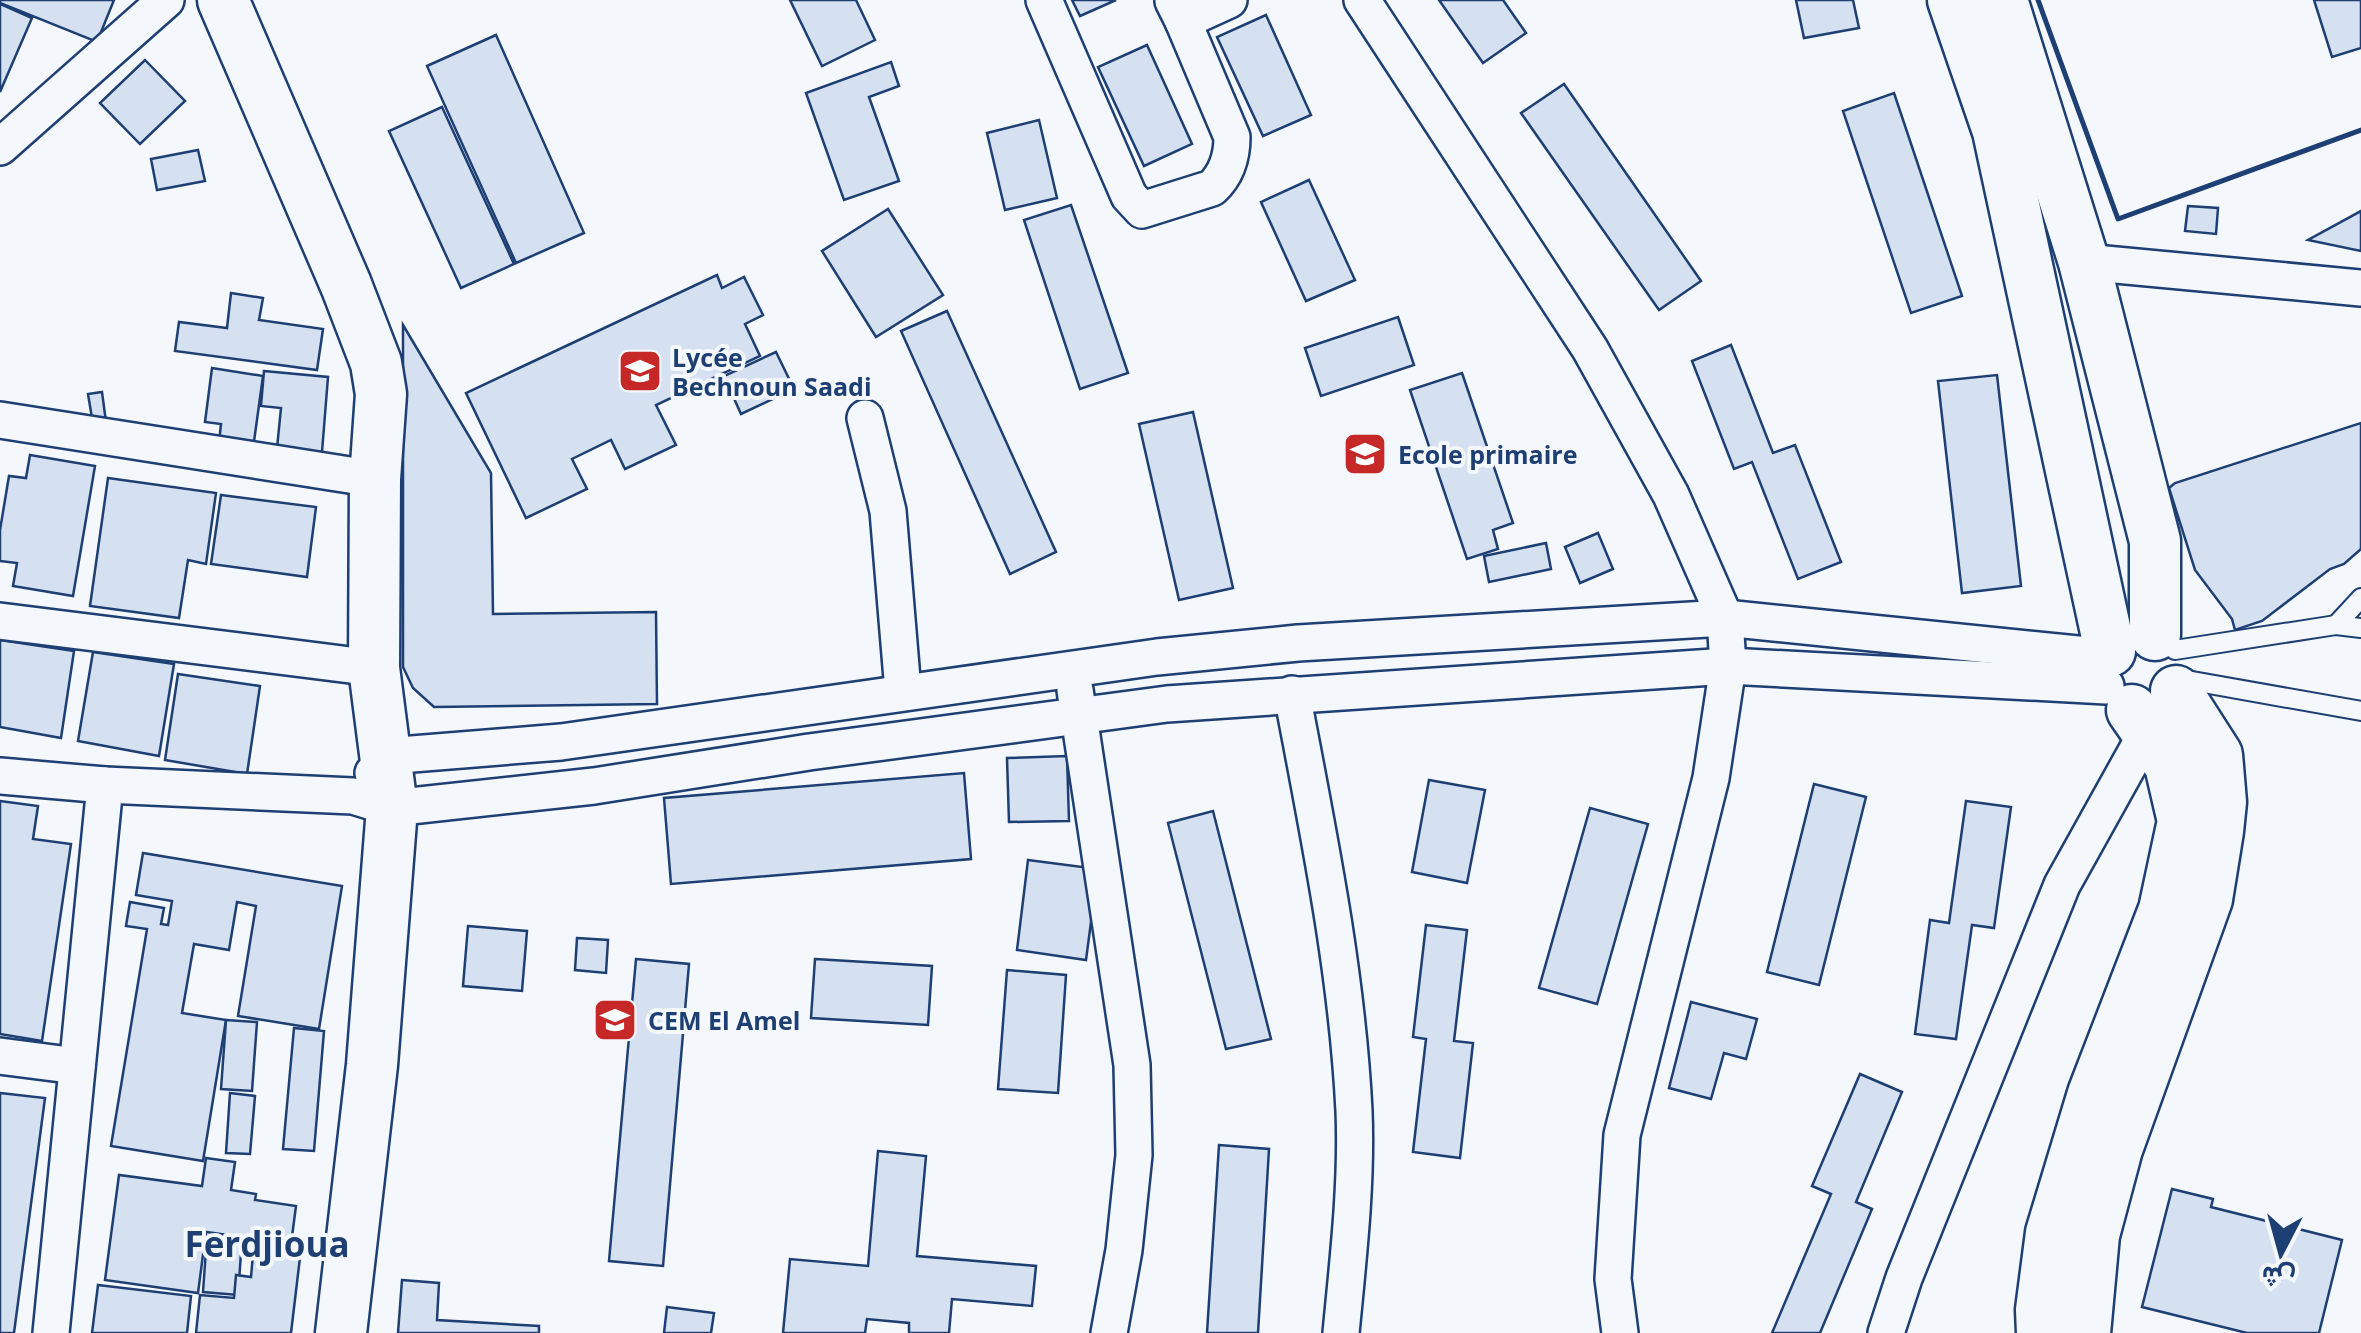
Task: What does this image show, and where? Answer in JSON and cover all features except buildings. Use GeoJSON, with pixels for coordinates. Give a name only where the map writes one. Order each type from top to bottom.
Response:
{"type":"FeatureCollection","features":[{"type":"Feature","properties":{"kind":"main road"},"geometry":{"type":"LineString","coordinates":[[224,0],[376,364],[381,394],[375,479],[374,668],[387,756],[373,802],[372,1065],[342,1333]]}},
{"type":"Feature","properties":{"kind":"main road"},"geometry":{"type":"LineString","coordinates":[[1953,0],[1998,131],[2183,821],[2164,910],[2093,1094],[2051,1233],[2040,1310],[2042,1333]]}},
{"type":"Feature","properties":{"kind":"main road"},"geometry":{"type":"LineString","coordinates":[[2002,0],[2084,262],[2155,541],[2143,677],[2217,755],[2221,802],[2207,898],[2112,1166],[2094,1235],[2085,1333]]}},
{"type":"Feature","properties":{"kind":"street"},"geometry":{"type":"LineString","coordinates":[[0,147],[166,0]]}},
{"type":"Feature","properties":{"kind":"street"},"geometry":{"type":"LineString","coordinates":[[1044,0],[1129,196],[1142,210],[1212,188],[1221,180],[1232,155],[1232,137],[1178,11],[1230,0]]}},
{"type":"Feature","properties":{"kind":"street"},"geometry":{"type":"LineString","coordinates":[[1362,0],[1590,350],[1672,495],[1725,618],[1728,666],[1711,778],[1622,1136],[1613,1280],[1620,1333]]}},
{"type":"Feature","properties":{"kind":"street"},"geometry":{"type":"LineString","coordinates":[[2084,262],[2361,288]]}},
{"type":"Feature","properties":{"kind":"street"},"geometry":{"type":"LineString","coordinates":[[865,418],[888,510],[903,691]]}},
{"type":"Feature","properties":{"kind":"street"},"geometry":{"type":"LineString","coordinates":[[0,420],[375,479]]}},
{"type":"Feature","properties":{"kind":"street"},"geometry":{"type":"LineString","coordinates":[[387,756],[560,742],[1072,668],[1298,643],[1725,618],[2143,677]]}},
{"type":"Feature","properties":{"kind":"street"},"geometry":{"type":"LineString","coordinates":[[0,621],[374,668]]}},
{"type":"Feature","properties":{"kind":"street"},"geometry":{"type":"LineString","coordinates":[[0,776],[373,802],[594,786],[1078,714],[1292,694],[1728,666],[2143,677]]}},
{"type":"Feature","properties":{"kind":"street"},"geometry":{"type":"LineString","coordinates":[[1072,668],[1132,1065],[1134,1154],[1124,1250],[1108,1333]]}},
{"type":"Feature","properties":{"kind":"street"},"geometry":{"type":"LineString","coordinates":[[1886,1333],[1904,1278],[2143,677]]}},
{"type":"Feature","properties":{"kind":"street"},"geometry":{"type":"LineString","coordinates":[[1292,694],[1337,932],[1354,1113],[1349,1252],[1341,1333]]}},
{"type":"Feature","properties":{"kind":"street"},"geometry":{"type":"LineString","coordinates":[[52,1333],[105,785]]}},
{"type":"Feature","properties":{"kind":"street"},"geometry":{"type":"LineString","coordinates":[[0,1056],[77,1066]]}},
{"type":"Feature","properties":{"kind":"lane"},"geometry":{"type":"LineString","coordinates":[[2336,625],[2361,598]]}},
{"type":"Feature","properties":{"kind":"lane"},"geometry":{"type":"LineString","coordinates":[[2143,677],[2336,625],[2361,628]]}},
{"type":"Feature","properties":{"kind":"lane"},"geometry":{"type":"LineString","coordinates":[[2143,677],[2361,711]]}},
{"type":"Feature","properties":{"kind":"wall"},"geometry":{"type":"LineString","coordinates":[[2038,0],[2118,219],[2361,130]]}},
{"type":"Feature","properties":{"kind":"place","name":"Lycée Bechnoun Saadi"},"geometry":{"type":"Point","coordinates":[640,371]}},
{"type":"Feature","properties":{"kind":"place","name":"Ecole primaire"},"geometry":{"type":"Point","coordinates":[1365,454]}},
{"type":"Feature","properties":{"kind":"place","name":"CEM El Amel"},"geometry":{"type":"Point","coordinates":[615,1020]}},
{"type":"Feature","properties":{"kind":"district","name":"Ferdjioua"},"geometry":{"type":"Point","coordinates":[267,1243]}}]}
